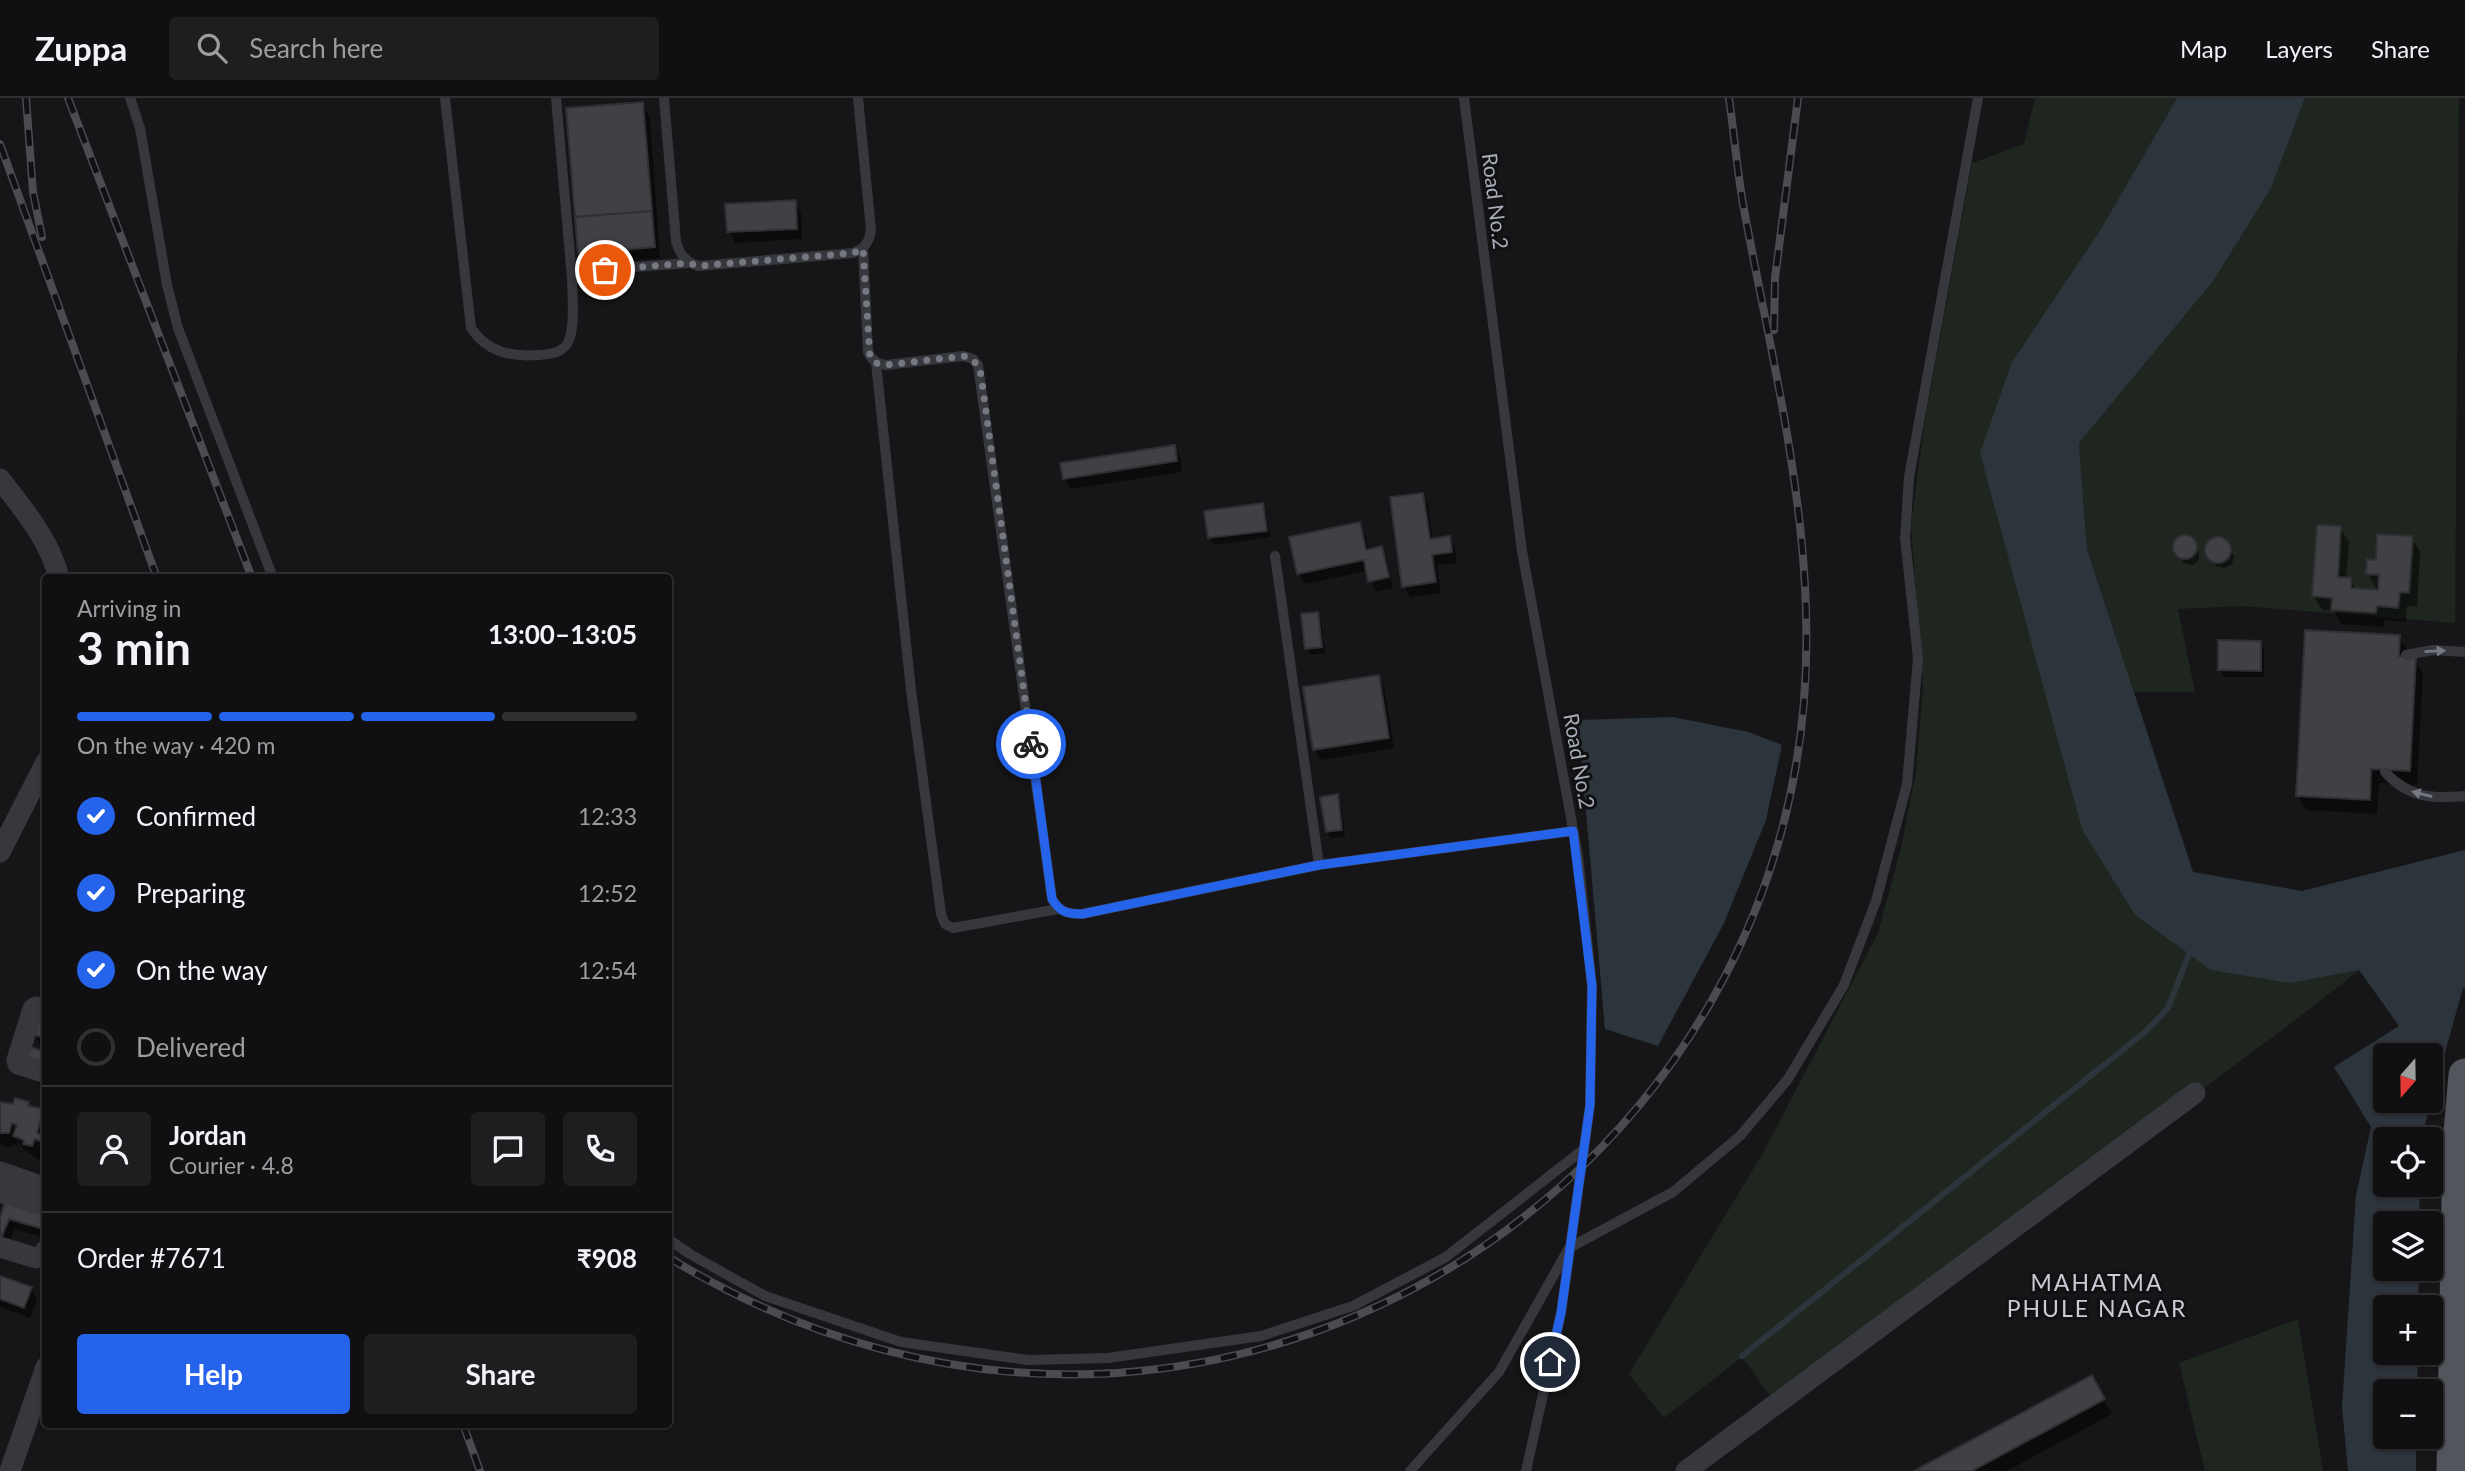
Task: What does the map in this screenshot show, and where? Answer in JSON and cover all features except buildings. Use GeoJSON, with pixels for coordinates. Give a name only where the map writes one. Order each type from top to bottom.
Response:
{"type":"FeatureCollection","features":[{"type":"Feature","properties":{"kind":"main road"},"geometry":{"type":"LineString","coordinates":[[2454,1471],[2465,1075]]}},
{"type":"Feature","properties":{"kind":"street"},"geometry":{"type":"LineString","coordinates":[[0,479],[32,520],[55,559],[58,574]]}},
{"type":"Feature","properties":{"kind":"street"},"geometry":{"type":"LineString","coordinates":[[0,852],[42,770]]}},
{"type":"Feature","properties":{"kind":"street"},"geometry":{"type":"LineString","coordinates":[[42,1009],[33,1009],[17,1060],[18,1064],[24,1067],[42,1072]]}},
{"type":"Feature","properties":{"kind":"street"},"geometry":{"type":"LineString","coordinates":[[1686,1471],[2194,1093]]}},
{"type":"Feature","properties":{"kind":"street"},"geometry":{"type":"LineString","coordinates":[[0,1178],[42,1187]]}},
{"type":"Feature","properties":{"kind":"street"},"geometry":{"type":"LineString","coordinates":[[0,1178],[42,1204]]}},
{"type":"Feature","properties":{"kind":"street"},"geometry":{"type":"LineString","coordinates":[[0,1247],[36,1258],[42,1256]]}},
{"type":"Feature","properties":{"kind":"street"},"geometry":{"type":"LineString","coordinates":[[10,1471],[42,1384]]}},
{"type":"Feature","properties":{"kind":"lane"},"geometry":{"type":"LineString","coordinates":[[130,98],[140,128],[167,285],[178,328],[270,574]]}},
{"type":"Feature","properties":{"kind":"lane"},"geometry":{"type":"LineString","coordinates":[[444,98],[471,328],[479,340],[509,356],[554,354],[567,344],[572,331],[572,278],[556,98]]}},
{"type":"Feature","properties":{"kind":"lane"},"geometry":{"type":"LineString","coordinates":[[664,98],[676,241],[680,254],[689,263]]}},
{"type":"Feature","properties":{"kind":"lane"},"geometry":{"type":"LineString","coordinates":[[572,278],[581,271],[689,263],[698,266],[711,265],[853,253],[863,249],[869,241],[871,230],[858,98]]}},
{"type":"Feature","properties":{"kind":"lane","name":"Road No.2"},"geometry":{"type":"LineString","coordinates":[[1464,98],[1522,551],[1573,831],[1592,986],[1590,1105],[1561,1313],[1526,1471]]}},
{"type":"Feature","properties":{"kind":"lane"},"geometry":{"type":"LineString","coordinates":[[1410,1471],[1499,1372],[1569,1248],[1673,1192],[1740,1136],[1788,1079],[1844,985],[1876,901],[1907,784],[1918,658],[1905,538],[1909,477],[1978,98]]}},
{"type":"Feature","properties":{"kind":"lane"},"geometry":{"type":"LineString","coordinates":[[863,249],[868,352],[876,363],[911,690],[941,914],[945,923],[953,928],[1058,909]]}},
{"type":"Feature","properties":{"kind":"lane"},"geometry":{"type":"LineString","coordinates":[[876,363],[886,365],[964,356],[973,359],[978,365],[1052,899],[1058,909],[1069,914],[1082,914],[1319,865],[1573,831]]}},
{"type":"Feature","properties":{"kind":"lane"},"geometry":{"type":"LineString","coordinates":[[1275,556],[1319,865]]}},
{"type":"Feature","properties":{"kind":"lane"},"geometry":{"type":"LineString","coordinates":[[2406,655],[2432,650],[2465,652]]}},
{"type":"Feature","properties":{"kind":"lane"},"geometry":{"type":"LineString","coordinates":[[2385,772],[2399,787],[2418,794],[2438,798],[2465,796]]}},
{"type":"Feature","properties":{"kind":"lane"},"geometry":{"type":"LineString","coordinates":[[672,1242],[765,1296],[901,1342],[1028,1360],[1108,1358],[1261,1336],[1353,1306],[1446,1257],[1584,1149]]}},
{"type":"Feature","properties":{"kind":"shaded area"},"geometry":{"type":"Polygon","coordinates":[[[2035,98],[2177,98],[2099,232],[2014,359],[2082,829],[2362,968],[2285,1028],[1776,1404],[1742,1357],[1664,1418],[1629,1374],[1763,1153],[1878,933],[1901,848],[1916,772],[1923,687],[1911,525],[1924,426],[1972,163],[2024,144],[2035,98]]]}},
{"type":"Feature","properties":{"kind":"shaded area"},"geometry":{"type":"Polygon","coordinates":[[[2177,98],[2305,98],[2271,188],[2214,280],[2079,443],[2087,549],[2193,872],[2302,891],[2465,850],[2465,988],[2443,1060],[2443,1043],[2373,1043],[2373,1113],[2428,1113],[2424,1127],[2373,1127],[2373,1197],[2420,1197],[2419,1211],[2373,1211],[2373,1281],[2419,1281],[2418,1295],[2373,1295],[2373,1365],[2418,1365],[2417,1379],[2373,1379],[2373,1449],[2416,1449],[2416,1471],[2348,1471],[2342,1407],[2356,1195],[2371,1127],[2334,1067],[2399,1026],[2359,970],[2290,983],[2211,970],[2135,915],[2082,829],[1980,453],[2012,362],[2099,232],[2177,98]]]}},
{"type":"Feature","properties":{"kind":"shaded area"},"geometry":{"type":"Polygon","coordinates":[[[2305,98],[2459,98],[2455,623],[2242,606],[2178,609],[2195,692],[2134,692],[2087,548],[2079,443],[2214,280],[2271,188],[2305,98]]]}},
{"type":"Feature","properties":{"kind":"shaded area"},"geometry":{"type":"Polygon","coordinates":[[[1673,717],[1748,732],[1782,745],[1766,820],[1724,923],[1658,1046],[1605,1029],[1578,720],[1673,717]]]}},
{"type":"Feature","properties":{"kind":"shaded area"},"geometry":{"type":"Polygon","coordinates":[[[2298,1319],[2323,1471],[2205,1471],[2179,1363],[2298,1319]]]}},
{"type":"Feature","properties":{"kind":"waterway"},"geometry":{"type":"LineString","coordinates":[[1742,1356],[2145,1032],[2168,1008],[2191,949]]}},
{"type":"Feature","properties":{"kind":"railway"},"geometry":{"type":"LineString","coordinates":[[26,98],[33,192],[42,237]]}},
{"type":"Feature","properties":{"kind":"railway"},"geometry":{"type":"LineString","coordinates":[[68,98],[250,574]]}},
{"type":"Feature","properties":{"kind":"railway"},"geometry":{"type":"LineString","coordinates":[[672,1259],[773,1312],[828,1333],[941,1363],[999,1371],[1117,1373],[1241,1354],[1357,1315],[1465,1259],[1562,1186],[1645,1098],[1713,998],[1764,886],[1796,765],[1805,694],[1803,553],[1795,483],[1743,204],[1729,98]]}},
{"type":"Feature","properties":{"kind":"railway"},"geometry":{"type":"LineString","coordinates":[[1774,330],[1775,278],[1798,98]]}},
{"type":"Feature","properties":{"kind":"railway"},"geometry":{"type":"LineString","coordinates":[[0,144],[156,574]]}},
{"type":"Feature","properties":{"kind":"railway"},"geometry":{"type":"LineString","coordinates":[[464,1428],[480,1471]]}},
{"type":"Feature","properties":{"kind":"way so far"},"geometry":{"type":"LineString","coordinates":[[605,270],[689,263],[698,266],[853,253],[863,249],[870,358],[876,363],[886,365],[964,356],[973,359],[981,375],[1031,744]]}},
{"type":"Feature","properties":{"kind":"district","name":"MAHATMA PHULE NAGAR"},"geometry":{"type":"Point","coordinates":[2097,1295]}},
{"type":"Feature","properties":{"kind":"route"},"geometry":{"type":"LineString","coordinates":[[1031,744],[1052,899],[1058,909],[1069,914],[1082,914],[1319,865],[1573,831],[1592,986],[1590,1105],[1561,1313],[1550,1362]]}}]}
